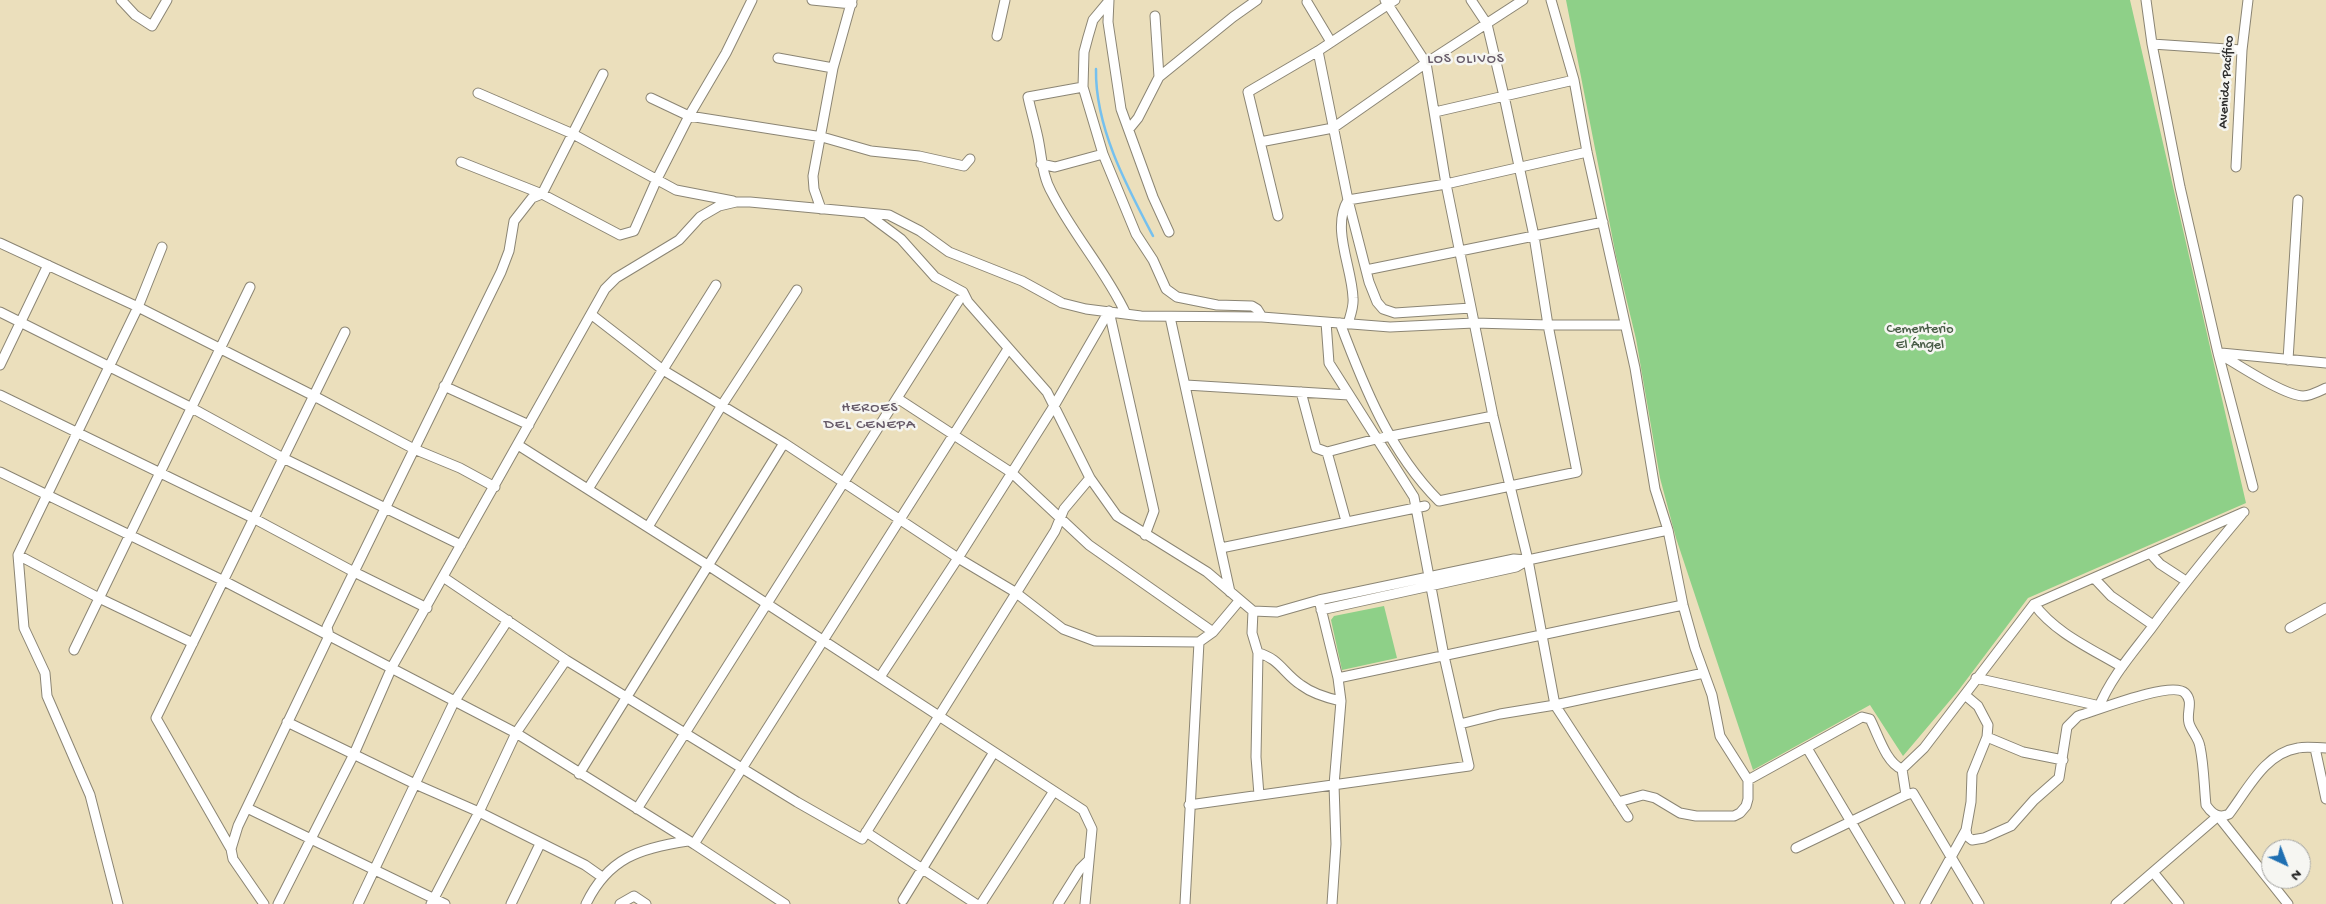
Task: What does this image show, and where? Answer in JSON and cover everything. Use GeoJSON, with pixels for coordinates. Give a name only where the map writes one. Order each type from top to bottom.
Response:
{"type":"FeatureCollection","features":[{"type":"Feature","properties":{"kind":"street"},"geometry":{"type":"LineString","coordinates":[[122,0],[135,15],[152,26],[167,0]]}},
{"type":"Feature","properties":{"kind":"street"},"geometry":{"type":"LineString","coordinates":[[461,162],[542,194],[620,235],[634,231],[657,178],[689,116],[726,53],[752,0]]}},
{"type":"Feature","properties":{"kind":"street"},"geometry":{"type":"LineString","coordinates":[[812,0],[852,2],[833,68],[822,136],[813,176],[814,189],[821,209]]}},
{"type":"Feature","properties":{"kind":"street"},"geometry":{"type":"LineString","coordinates":[[997,36],[1005,0]]}},
{"type":"Feature","properties":{"kind":"street"},"geometry":{"type":"LineString","coordinates":[[1129,129],[1138,118],[1159,77],[1232,17],[1257,0]]}},
{"type":"Feature","properties":{"kind":"street"},"geometry":{"type":"LineString","coordinates":[[1471,0],[1487,24],[1504,96],[1519,166],[1534,236],[1548,325],[1577,472],[1439,501],[1415,476],[1388,436],[1362,381],[1344,324],[1354,298],[1342,230],[1342,210],[1348,200],[1446,184],[1519,166],[1587,152]]}},
{"type":"Feature","properties":{"kind":"street"},"geometry":{"type":"LineString","coordinates":[[1260,142],[1333,128],[1426,62],[1523,0]]}},
{"type":"Feature","properties":{"kind":"street"},"geometry":{"type":"LineString","coordinates":[[1551,0],[1574,80],[1587,152],[1635,368],[1655,489],[1668,530],[1683,605],[1712,695],[1720,736],[1748,780],[1746,806],[1740,814],[1734,816],[1696,816],[1680,813],[1655,798],[1643,795],[1618,802]]}},
{"type":"Feature","properties":{"kind":"street"},"geometry":{"type":"LineString","coordinates":[[2146,0],[2152,44],[2180,187],[2218,353],[2253,487]]}},
{"type":"Feature","properties":{"kind":"street","name":"Avenida Pacífico"},"geometry":{"type":"LineString","coordinates":[[2236,166],[2242,50],[2248,0]]}},
{"type":"Feature","properties":{"kind":"street"},"geometry":{"type":"LineString","coordinates":[[1108,1],[1093,20],[1088,37],[1084,52],[1083,87],[1103,154],[1136,234],[1153,260],[1166,289],[1177,297],[1209,303],[1252,306],[1258,308],[1262,317]]}},
{"type":"Feature","properties":{"kind":"street"},"geometry":{"type":"LineString","coordinates":[[1108,1],[1108,22],[1121,109],[1153,197],[1169,232]]}},
{"type":"Feature","properties":{"kind":"street"},"geometry":{"type":"LineString","coordinates":[[1307,2],[1331,42]]}},
{"type":"Feature","properties":{"kind":"street"},"geometry":{"type":"LineString","coordinates":[[1278,216],[1248,92],[1318,51],[1389,2],[1426,62],[1446,184],[1474,323],[1493,416],[1512,486],[1528,560],[1541,637],[1556,705],[1628,816]]}},
{"type":"Feature","properties":{"kind":"street"},"geometry":{"type":"LineString","coordinates":[[1155,16],[1159,77]]}},
{"type":"Feature","properties":{"kind":"street"},"geometry":{"type":"LineString","coordinates":[[2152,44],[2242,50]]}},
{"type":"Feature","properties":{"kind":"street"},"geometry":{"type":"LineString","coordinates":[[1318,51],[1348,200],[1374,296],[1383,309],[1395,313],[1471,308]]}},
{"type":"Feature","properties":{"kind":"street"},"geometry":{"type":"LineString","coordinates":[[778,58],[833,68]]}},
{"type":"Feature","properties":{"kind":"street"},"geometry":{"type":"LineString","coordinates":[[231,849],[247,808],[329,636],[327,627],[501,272],[509,251],[514,222],[532,198],[542,194],[603,74]]}},
{"type":"Feature","properties":{"kind":"street"},"geometry":{"type":"LineString","coordinates":[[1435,112],[1574,80]]}},
{"type":"Feature","properties":{"kind":"street"},"geometry":{"type":"LineString","coordinates":[[1083,87],[1028,97],[1038,140],[1041,164],[1051,192],[1085,249],[1104,272],[1126,314]]}},
{"type":"Feature","properties":{"kind":"street"},"geometry":{"type":"LineString","coordinates":[[478,93],[573,134],[676,190],[736,202],[889,215],[920,231],[949,252],[1022,281],[1062,303],[1086,309],[1170,317],[1262,317],[1390,327],[1474,323],[1625,325]]}},
{"type":"Feature","properties":{"kind":"street"},"geometry":{"type":"LineString","coordinates":[[651,98],[689,116],[822,136],[871,151],[919,156],[964,166],[970,159]]}},
{"type":"Feature","properties":{"kind":"street"},"geometry":{"type":"LineString","coordinates":[[1041,164],[1055,167],[1103,154]]}},
{"type":"Feature","properties":{"kind":"street"},"geometry":{"type":"LineString","coordinates":[[2288,360],[2298,200]]}},
{"type":"Feature","properties":{"kind":"street"},"geometry":{"type":"LineString","coordinates":[[278,904],[354,754],[392,667],[427,608],[605,289],[616,278],[679,240],[700,217],[719,206],[736,202]]}},
{"type":"Feature","properties":{"kind":"street"},"geometry":{"type":"LineString","coordinates":[[863,212],[901,239],[935,277],[962,292],[968,302],[1047,392],[1090,478],[1117,516],[1207,572],[1253,611],[1277,612],[1319,600],[1514,558],[1528,560]]}},
{"type":"Feature","properties":{"kind":"street"},"geometry":{"type":"LineString","coordinates":[[1366,270],[1603,222]]}},
{"type":"Feature","properties":{"kind":"street"},"geometry":{"type":"LineString","coordinates":[[0,243],[138,307],[414,449],[460,468],[495,487]]}},
{"type":"Feature","properties":{"kind":"street"},"geometry":{"type":"LineString","coordinates":[[118,904],[90,794],[47,696],[45,673],[24,628],[18,555],[138,307],[162,246]]}},
{"type":"Feature","properties":{"kind":"street"},"geometry":{"type":"LineString","coordinates":[[0,365],[48,265]]}},
{"type":"Feature","properties":{"kind":"street"},"geometry":{"type":"LineString","coordinates":[[588,488],[716,285]]}},
{"type":"Feature","properties":{"kind":"street"},"geometry":{"type":"LineString","coordinates":[[74,650],[190,407],[250,287]]}},
{"type":"Feature","properties":{"kind":"street"},"geometry":{"type":"LineString","coordinates":[[648,527],[722,404],[797,290]]}},
{"type":"Feature","properties":{"kind":"street"},"geometry":{"type":"LineString","coordinates":[[637,809],[959,300]]}},
{"type":"Feature","properties":{"kind":"street"},"geometry":{"type":"LineString","coordinates":[[880,677],[1054,406],[1109,311]]}},
{"type":"Feature","properties":{"kind":"street"},"geometry":{"type":"LineString","coordinates":[[1109,311],[1154,511],[1145,535]]}},
{"type":"Feature","properties":{"kind":"street"},"geometry":{"type":"LineString","coordinates":[[0,312],[190,407],[285,459],[461,545]]}},
{"type":"Feature","properties":{"kind":"street"},"geometry":{"type":"LineString","coordinates":[[592,314],[663,370],[784,443],[958,558],[1015,592],[1063,629],[1094,641],[1199,642],[1213,632],[1239,601]]}},
{"type":"Feature","properties":{"kind":"street"},"geometry":{"type":"LineString","coordinates":[[1170,317],[1230,592]]}},
{"type":"Feature","properties":{"kind":"street"},"geometry":{"type":"LineString","coordinates":[[1190,805],[1469,766],[1444,656],[1431,587],[1420,508],[1329,363],[1327,322]]}},
{"type":"Feature","properties":{"kind":"street"},"geometry":{"type":"LineString","coordinates":[[264,904],[233,859],[231,849],[156,718],[253,518],[285,459],[345,332]]}},
{"type":"Feature","properties":{"kind":"street"},"geometry":{"type":"LineString","coordinates":[[588,903],[602,877],[619,860],[658,846],[691,842],[743,767],[1008,349]]}},
{"type":"Feature","properties":{"kind":"street"},"geometry":{"type":"LineString","coordinates":[[2218,353],[2326,363]]}},
{"type":"Feature","properties":{"kind":"street"},"geometry":{"type":"LineString","coordinates":[[2218,353],[2257,376],[2295,394],[2304,396],[2326,388]]}},
{"type":"Feature","properties":{"kind":"street"},"geometry":{"type":"LineString","coordinates":[[1186,384],[1349,395]]}},
{"type":"Feature","properties":{"kind":"street"},"geometry":{"type":"LineString","coordinates":[[444,386],[529,425]]}},
{"type":"Feature","properties":{"kind":"street"},"geometry":{"type":"LineString","coordinates":[[1301,392],[1316,448],[1327,452],[1388,436],[1493,416]]}},
{"type":"Feature","properties":{"kind":"street"},"geometry":{"type":"LineString","coordinates":[[0,395],[253,518],[354,572],[427,608]]}},
{"type":"Feature","properties":{"kind":"street"},"geometry":{"type":"LineString","coordinates":[[897,398],[1012,473],[1060,520],[1089,545],[1213,632]]}},
{"type":"Feature","properties":{"kind":"street"},"geometry":{"type":"LineString","coordinates":[[579,774],[784,443]]}},
{"type":"Feature","properties":{"kind":"street"},"geometry":{"type":"LineString","coordinates":[[518,445],[588,488],[1083,810],[1092,829],[1085,904]]}},
{"type":"Feature","properties":{"kind":"street"},"geometry":{"type":"LineString","coordinates":[[1327,452],[1346,522]]}},
{"type":"Feature","properties":{"kind":"street"},"geometry":{"type":"LineString","coordinates":[[0,472],[224,581],[516,733],[691,842],[786,904]]}},
{"type":"Feature","properties":{"kind":"street"},"geometry":{"type":"LineString","coordinates":[[443,578],[566,660],[743,767],[797,802],[862,839],[993,631],[1060,520],[1064,508],[1090,478]]}},
{"type":"Feature","properties":{"kind":"street"},"geometry":{"type":"LineString","coordinates":[[1221,548],[1420,508]]}},
{"type":"Feature","properties":{"kind":"street"},"geometry":{"type":"LineString","coordinates":[[1902,769],[1924,748],[2034,604],[2244,512],[2186,581],[2153,625],[2105,692],[2099,708]]}},
{"type":"Feature","properties":{"kind":"street"},"geometry":{"type":"LineString","coordinates":[[1321,610],[1431,587],[1516,567],[1528,560],[1668,530]]}},
{"type":"Feature","properties":{"kind":"street"},"geometry":{"type":"LineString","coordinates":[[2150,553],[2160,564],[2186,581]]}},
{"type":"Feature","properties":{"kind":"street"},"geometry":{"type":"LineString","coordinates":[[18,555],[99,598],[193,643]]}},
{"type":"Feature","properties":{"kind":"street"},"geometry":{"type":"LineString","coordinates":[[2094,578],[2111,596],[2153,625]]}},
{"type":"Feature","properties":{"kind":"street"},"geometry":{"type":"LineString","coordinates":[[1319,600],[1338,678],[1341,701],[1334,785],[1336,844],[1332,904]]}},
{"type":"Feature","properties":{"kind":"street"},"geometry":{"type":"LineString","coordinates":[[2034,604],[2040,613],[2067,634],[2122,667]]}},
{"type":"Feature","properties":{"kind":"street"},"geometry":{"type":"LineString","coordinates":[[1338,678],[1541,637],[1683,605]]}},
{"type":"Feature","properties":{"kind":"street"},"geometry":{"type":"LineString","coordinates":[[2290,628],[2326,608]]}},
{"type":"Feature","properties":{"kind":"street"},"geometry":{"type":"LineString","coordinates":[[1253,611],[1252,633],[1258,653],[1256,757],[1259,795]]}},
{"type":"Feature","properties":{"kind":"street"},"geometry":{"type":"LineString","coordinates":[[358,904],[454,702],[508,620]]}},
{"type":"Feature","properties":{"kind":"street"},"geometry":{"type":"LineString","coordinates":[[1185,904],[1199,642]]}},
{"type":"Feature","properties":{"kind":"street"},"geometry":{"type":"LineString","coordinates":[[1258,653],[1270,656],[1300,685],[1316,694],[1341,701]]}},
{"type":"Feature","properties":{"kind":"street"},"geometry":{"type":"LineString","coordinates":[[432,901],[479,812],[516,733],[566,660]]}},
{"type":"Feature","properties":{"kind":"street"},"geometry":{"type":"LineString","coordinates":[[1460,724],[1500,714],[1556,705],[1704,673]]}},
{"type":"Feature","properties":{"kind":"street"},"geometry":{"type":"LineString","coordinates":[[1976,678],[2099,708]]}},
{"type":"Feature","properties":{"kind":"street"},"geometry":{"type":"LineString","coordinates":[[1966,830],[1967,836],[1972,840],[1984,838],[2011,826],[2034,800],[2059,778],[2067,727],[2078,716],[2138,696],[2180,690],[2186,694],[2190,703],[2189,723],[2200,746],[2206,805],[2218,816],[2288,904]]}},
{"type":"Feature","properties":{"kind":"street"},"geometry":{"type":"LineString","coordinates":[[1925,904],[1966,830],[1971,802],[1972,774],[1987,737],[1988,725],[1978,706],[1965,695]]}},
{"type":"Feature","properties":{"kind":"street"},"geometry":{"type":"LineString","coordinates":[[1748,780],[1862,717],[1870,719],[1889,757],[1896,767],[1902,769]]}},
{"type":"Feature","properties":{"kind":"street"},"geometry":{"type":"LineString","coordinates":[[287,722],[415,784],[479,812],[585,865],[602,877]]}},
{"type":"Feature","properties":{"kind":"street"},"geometry":{"type":"LineString","coordinates":[[1987,737],[2022,752],[2063,760]]}},
{"type":"Feature","properties":{"kind":"street"},"geometry":{"type":"LineString","coordinates":[[1807,748],[1900,904]]}},
{"type":"Feature","properties":{"kind":"street"},"geometry":{"type":"LineString","coordinates":[[2116,904],[2218,816],[2229,814],[2268,762],[2281,754],[2299,748],[2326,748]]}},
{"type":"Feature","properties":{"kind":"street"},"geometry":{"type":"LineString","coordinates":[[2314,748],[2326,799]]}},
{"type":"Feature","properties":{"kind":"street"},"geometry":{"type":"LineString","coordinates":[[903,900],[994,752]]}},
{"type":"Feature","properties":{"kind":"street"},"geometry":{"type":"LineString","coordinates":[[1902,769],[1906,795]]}},
{"type":"Feature","properties":{"kind":"street"},"geometry":{"type":"LineString","coordinates":[[982,904],[1054,791]]}},
{"type":"Feature","properties":{"kind":"street"},"geometry":{"type":"LineString","coordinates":[[1796,848],[1913,793],[1980,904]]}},
{"type":"Feature","properties":{"kind":"street"},"geometry":{"type":"LineString","coordinates":[[247,808],[374,869],[432,901],[445,904]]}},
{"type":"Feature","properties":{"kind":"street"},"geometry":{"type":"LineString","coordinates":[[866,832],[976,904]]}},
{"type":"Feature","properties":{"kind":"street"},"geometry":{"type":"LineString","coordinates":[[511,904],[540,844]]}},
{"type":"Feature","properties":{"kind":"street"},"geometry":{"type":"LineString","coordinates":[[1058,904],[1080,869],[1089,860]]}},
{"type":"Feature","properties":{"kind":"street"},"geometry":{"type":"LineString","coordinates":[[2153,872],[2179,904]]}},
{"type":"Feature","properties":{"kind":"street"},"geometry":{"type":"LineString","coordinates":[[620,904],[634,896],[646,904]]}},
{"type":"Feature","properties":{"kind":"green space","name":"Cementerio El Ángel"},"geometry":{"type":"Polygon","coordinates":[[[1566,0],[2130,0],[2246,503],[2028,598],[1958,691],[1903,756],[1870,705],[1753,770],[1676,538],[1660,478],[1636,339],[1616,256],[1566,0]]]}},
{"type":"Feature","properties":{"kind":"green space"},"geometry":{"type":"Polygon","coordinates":[[[1384,606],[1397,658],[1342,670],[1331,620],[1334,616],[1384,606]]]}},
{"type":"Feature","properties":{"kind":"waterway"},"geometry":{"type":"LineString","coordinates":[[1096,69],[1097,91],[1106,134],[1123,176],[1153,236]]}},
{"type":"Feature","properties":{"kind":"district","name":"LOS OLIVOS"},"geometry":{"type":"Point","coordinates":[1466,60]}},
{"type":"Feature","properties":{"kind":"district","name":"HEROES DEL CENEPA"},"geometry":{"type":"Point","coordinates":[870,418]}}]}
